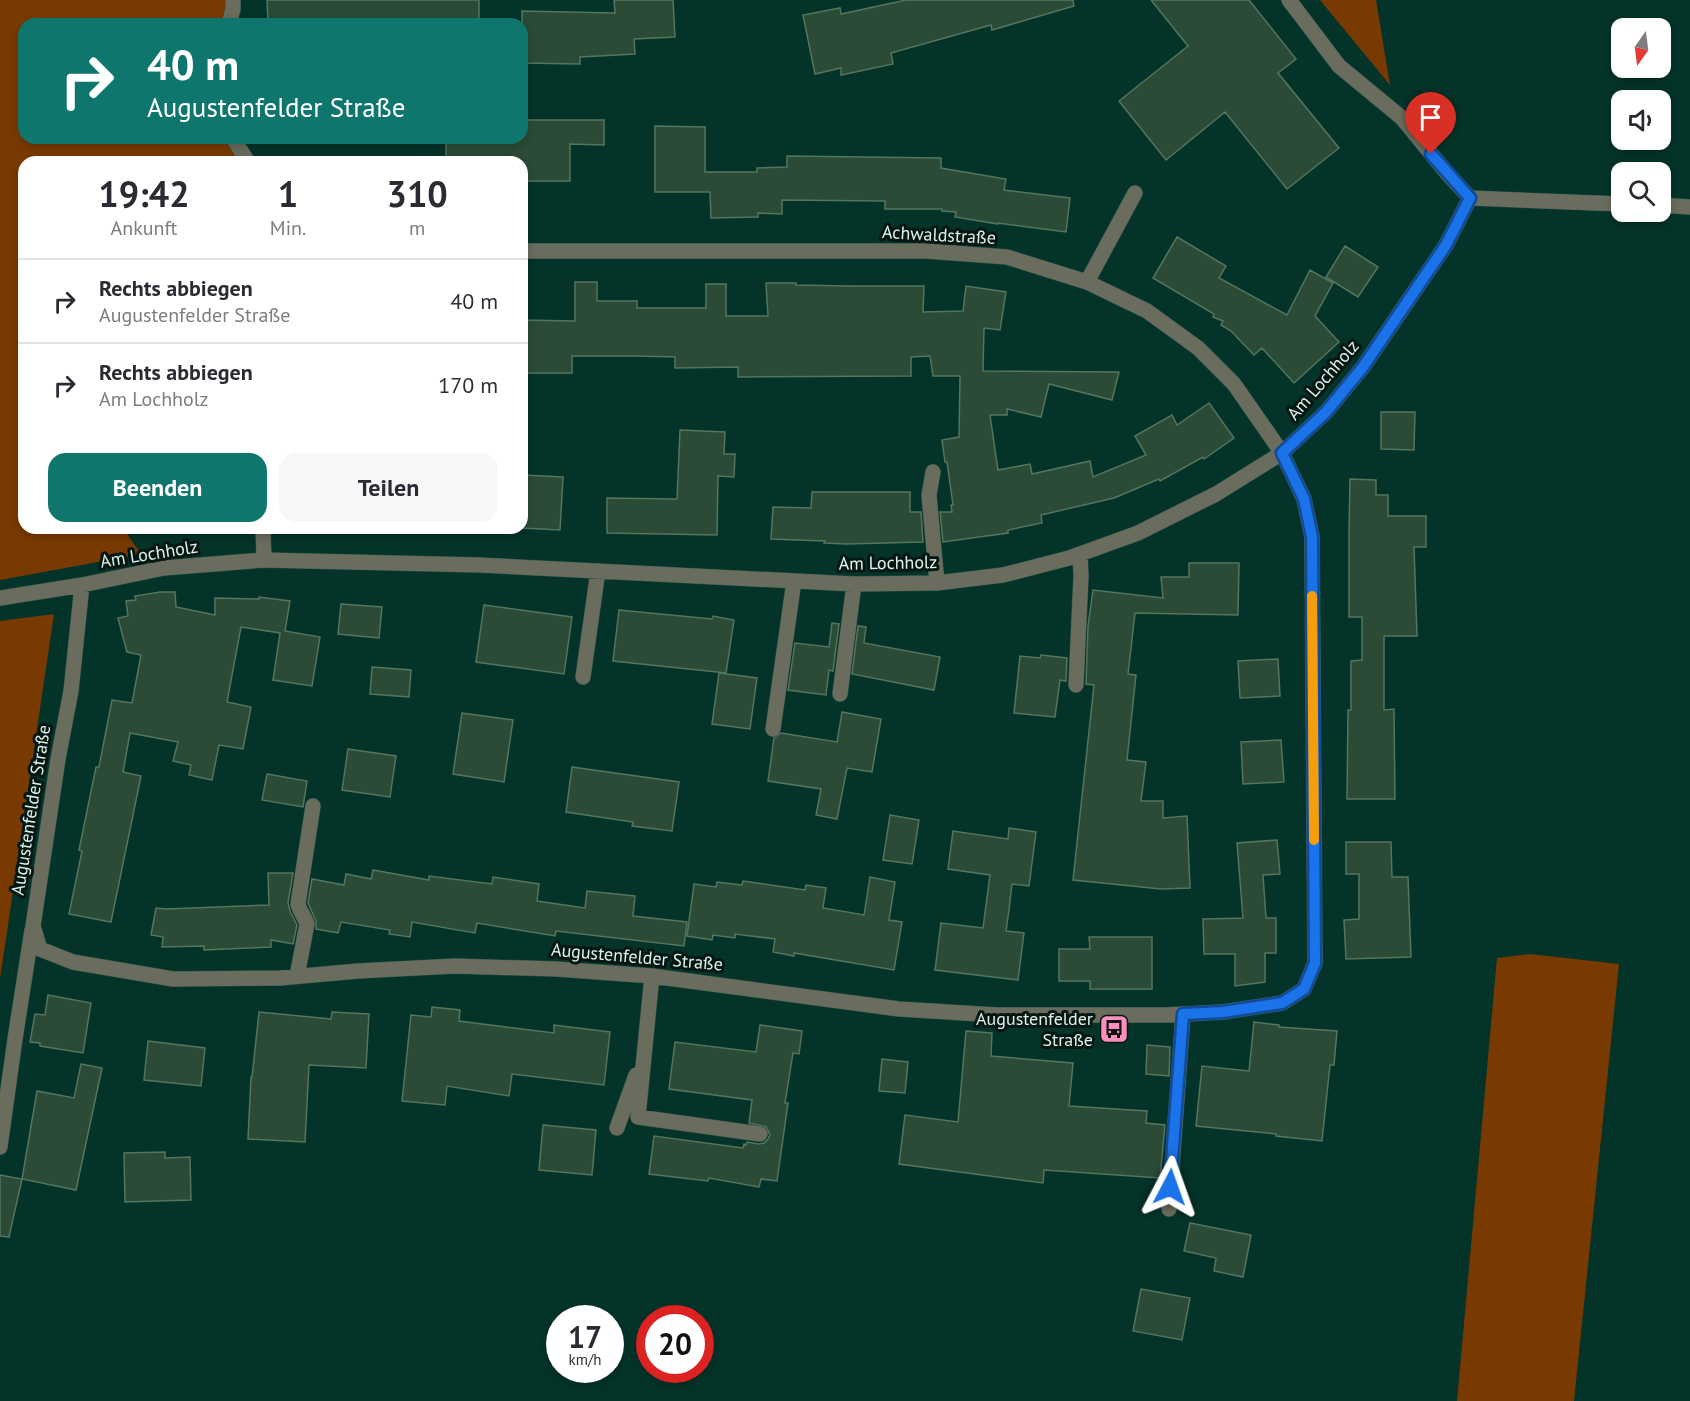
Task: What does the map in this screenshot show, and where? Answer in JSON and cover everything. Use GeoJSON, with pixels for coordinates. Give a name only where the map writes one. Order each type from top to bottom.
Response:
{"type":"FeatureCollection","features":[{"type":"Feature","properties":{"kind":"street"},"geometry":{"type":"LineString","coordinates":[[1288,0],[1339,66],[1402,118],[1470,198],[1611,204]]}},
{"type":"Feature","properties":{"kind":"street"},"geometry":{"type":"LineString","coordinates":[[1087,282],[1135,193]]}},
{"type":"Feature","properties":{"kind":"street","name":"Am Lochholz"},"geometry":{"type":"LineString","coordinates":[[0,598],[82,585],[164,568],[264,560],[450,564],[854,584],[937,583],[1003,575],[1069,558],[1138,533],[1216,494],[1282,453],[1326,412],[1363,367],[1446,245],[1470,198]]}},
{"type":"Feature","properties":{"kind":"street"},"geometry":{"type":"LineString","coordinates":[[1671,206],[1690,207]]}},
{"type":"Feature","properties":{"kind":"street","name":"Achwaldstraße"},"geometry":{"type":"LineString","coordinates":[[528,250],[926,251],[1007,258],[1087,282],[1147,311],[1198,348],[1234,384],[1282,453]]}},
{"type":"Feature","properties":{"kind":"street","name":"Augustenfelder Straße"},"geometry":{"type":"LineString","coordinates":[[82,585],[70,691],[33,926],[40,949],[73,962],[173,979],[280,978],[455,966],[556,969],[652,976],[899,1009],[997,1015],[1223,1012],[1282,1003],[1304,989],[1315,963],[1312,537],[1304,499],[1282,453]]}},
{"type":"Feature","properties":{"kind":"street"},"geometry":{"type":"LineString","coordinates":[[933,472],[929,495],[937,583]]}},
{"type":"Feature","properties":{"kind":"street"},"geometry":{"type":"LineString","coordinates":[[264,534],[264,560]]}},
{"type":"Feature","properties":{"kind":"street"},"geometry":{"type":"LineString","coordinates":[[1076,685],[1080,554]]}},
{"type":"Feature","properties":{"kind":"street"},"geometry":{"type":"LineString","coordinates":[[583,677],[598,571]]}},
{"type":"Feature","properties":{"kind":"street"},"geometry":{"type":"LineString","coordinates":[[773,729],[794,581]]}},
{"type":"Feature","properties":{"kind":"street"},"geometry":{"type":"LineString","coordinates":[[840,694],[854,584]]}},
{"type":"Feature","properties":{"kind":"street"},"geometry":{"type":"LineString","coordinates":[[297,976],[307,924],[305,917],[299,911],[298,904],[313,806]]}},
{"type":"Feature","properties":{"kind":"street"},"geometry":{"type":"LineString","coordinates":[[0,1147],[33,926]]}},
{"type":"Feature","properties":{"kind":"street"},"geometry":{"type":"LineString","coordinates":[[652,976],[638,1117],[760,1134]]}},
{"type":"Feature","properties":{"kind":"street"},"geometry":{"type":"LineString","coordinates":[[1169,1209],[1183,1014]]}},
{"type":"Feature","properties":{"kind":"street"},"geometry":{"type":"LineString","coordinates":[[617,1128],[644,1053]]}},
{"type":"Feature","properties":{"kind":"shaded area"},"geometry":{"type":"Polygon","coordinates":[[[0,0],[229,0],[230,18],[18,18],[18,144],[242,144],[244,156],[18,156],[18,534],[127,534],[141,554],[0,580],[0,0]]]}},
{"type":"Feature","properties":{"kind":"shaded area"},"geometry":{"type":"Polygon","coordinates":[[[1320,0],[1376,0],[1390,85],[1320,0]]]}},
{"type":"Feature","properties":{"kind":"shaded area"},"geometry":{"type":"Polygon","coordinates":[[[54,614],[0,979],[0,621],[54,614]]]}},
{"type":"Feature","properties":{"kind":"shaded area"},"geometry":{"type":"Polygon","coordinates":[[[1530,954],[1619,964],[1574,1401],[1457,1401],[1497,958],[1530,954]]]}},
{"type":"Feature","properties":{"kind":"building"},"geometry":{"type":"Polygon","coordinates":[[[267,0],[479,0],[479,18],[268,18],[267,0]]]}},
{"type":"Feature","properties":{"kind":"building"},"geometry":{"type":"Polygon","coordinates":[[[614,0],[673,0],[675,37],[634,39],[635,54],[580,57],[580,64],[528,63],[528,18],[522,18],[522,11],[615,13],[614,0]]]}},
{"type":"Feature","properties":{"kind":"building"},"geometry":{"type":"Polygon","coordinates":[[[906,0],[1073,0],[1074,6],[992,30],[991,25],[891,53],[893,64],[841,75],[841,68],[815,74],[803,15],[840,8],[841,14],[906,0]]]}},
{"type":"Feature","properties":{"kind":"building"},"geometry":{"type":"Polygon","coordinates":[[[1151,0],[1249,0],[1296,59],[1278,73],[1339,148],[1287,189],[1225,112],[1166,160],[1119,101],[1188,46],[1151,0]]]}},
{"type":"Feature","properties":{"kind":"building"},"geometry":{"type":"Polygon","coordinates":[[[528,120],[604,120],[604,145],[570,144],[570,181],[528,181],[528,156],[446,156],[446,144],[528,144],[528,120]]]}},
{"type":"Feature","properties":{"kind":"building"},"geometry":{"type":"Polygon","coordinates":[[[655,126],[705,127],[705,172],[757,172],[757,168],[787,167],[787,156],[941,158],[941,168],[1006,179],[1004,190],[1070,198],[1066,232],[955,217],[956,212],[942,211],[942,209],[885,209],[885,201],[782,200],[782,214],[758,213],[758,217],[711,218],[710,192],[655,192],[655,126]]]}},
{"type":"Feature","properties":{"kind":"building"},"geometry":{"type":"Polygon","coordinates":[[[1177,237],[1226,266],[1219,278],[1287,315],[1310,270],[1333,283],[1315,316],[1339,342],[1294,383],[1262,348],[1254,355],[1231,331],[1221,325],[1223,321],[1213,317],[1214,314],[1153,278],[1177,237]]]}},
{"type":"Feature","properties":{"kind":"building"},"geometry":{"type":"Polygon","coordinates":[[[1345,246],[1378,267],[1358,297],[1326,277],[1345,246]]]}},
{"type":"Feature","properties":{"kind":"building"},"geometry":{"type":"Polygon","coordinates":[[[575,282],[597,282],[597,301],[637,301],[637,308],[706,308],[706,284],[726,284],[726,316],[768,316],[766,283],[924,286],[923,312],[963,311],[966,286],[1006,292],[1000,330],[984,328],[983,371],[1119,372],[1112,400],[1049,384],[1041,417],[1007,409],[1007,415],[990,415],[998,470],[1030,464],[1032,474],[1090,461],[1093,477],[1146,455],[1135,436],[1172,415],[1177,425],[1209,403],[1234,438],[1204,459],[1203,457],[1160,481],[1159,479],[1114,498],[1041,515],[1042,523],[1008,530],[1008,533],[943,542],[940,512],[952,512],[951,505],[953,505],[942,440],[959,437],[960,376],[933,376],[930,356],[911,357],[911,376],[738,377],[738,367],[675,368],[675,357],[637,356],[572,356],[572,373],[528,373],[528,320],[575,321],[575,282]]]}},
{"type":"Feature","properties":{"kind":"building"},"geometry":{"type":"Polygon","coordinates":[[[1381,412],[1415,412],[1414,450],[1381,449],[1381,412]]]}},
{"type":"Feature","properties":{"kind":"building"},"geometry":{"type":"Polygon","coordinates":[[[680,430],[725,432],[724,454],[735,454],[734,477],[718,476],[717,535],[607,533],[607,498],[677,499],[680,430]]]}},
{"type":"Feature","properties":{"kind":"building"},"geometry":{"type":"Polygon","coordinates":[[[528,475],[563,477],[560,530],[528,528],[528,475]]]}},
{"type":"Feature","properties":{"kind":"building"},"geometry":{"type":"Polygon","coordinates":[[[1350,479],[1376,480],[1376,495],[1388,495],[1388,516],[1426,516],[1426,547],[1414,547],[1417,636],[1384,636],[1384,710],[1394,709],[1395,799],[1347,799],[1351,661],[1362,660],[1362,617],[1349,617],[1350,479]]]}},
{"type":"Feature","properties":{"kind":"building"},"geometry":{"type":"Polygon","coordinates":[[[812,492],[910,492],[910,512],[921,512],[923,542],[846,544],[771,539],[773,507],[811,508],[812,492]]]}},
{"type":"Feature","properties":{"kind":"building"},"geometry":{"type":"Polygon","coordinates":[[[1189,563],[1239,563],[1238,615],[1135,613],[1128,674],[1136,675],[1127,760],[1146,762],[1141,801],[1163,801],[1163,818],[1187,816],[1190,888],[1161,889],[1073,880],[1094,685],[1086,684],[1088,626],[1093,590],[1163,598],[1161,577],[1189,577],[1189,563]]]}},
{"type":"Feature","properties":{"kind":"building"},"geometry":{"type":"Polygon","coordinates":[[[175,592],[176,607],[215,615],[215,598],[259,599],[259,597],[290,601],[285,631],[320,637],[312,686],[273,680],[280,633],[241,627],[227,702],[251,707],[243,749],[219,745],[212,780],[189,775],[191,765],[173,761],[178,742],[130,733],[123,772],[141,776],[111,922],[69,914],[82,851],[79,850],[112,700],[132,703],[141,655],[127,652],[118,618],[128,616],[126,601],[136,600],[135,596],[175,592]]]}},
{"type":"Feature","properties":{"kind":"building"},"geometry":{"type":"Polygon","coordinates":[[[341,604],[382,607],[379,638],[338,634],[341,604]]]}},
{"type":"Feature","properties":{"kind":"building"},"geometry":{"type":"Polygon","coordinates":[[[484,605],[572,617],[564,674],[476,662],[484,605]]]}},
{"type":"Feature","properties":{"kind":"building"},"geometry":{"type":"Polygon","coordinates":[[[619,610],[712,619],[713,616],[734,620],[726,673],[613,661],[619,610]]]}},
{"type":"Feature","properties":{"kind":"building"},"geometry":{"type":"Polygon","coordinates":[[[832,623],[839,624],[833,671],[829,670],[826,695],[788,690],[795,643],[829,647],[832,623]]]}},
{"type":"Feature","properties":{"kind":"building"},"geometry":{"type":"Polygon","coordinates":[[[858,626],[866,627],[864,643],[940,657],[934,690],[852,674],[858,626]]]}},
{"type":"Feature","properties":{"kind":"building"},"geometry":{"type":"Polygon","coordinates":[[[1041,655],[1067,658],[1066,681],[1060,680],[1055,717],[1014,713],[1020,656],[1040,658],[1041,655]]]}},
{"type":"Feature","properties":{"kind":"building"},"geometry":{"type":"Polygon","coordinates":[[[1278,659],[1280,696],[1240,698],[1238,661],[1278,659]]]}},
{"type":"Feature","properties":{"kind":"building"},"geometry":{"type":"Polygon","coordinates":[[[372,667],[411,670],[409,697],[370,694],[372,667]]]}},
{"type":"Feature","properties":{"kind":"building"},"geometry":{"type":"Polygon","coordinates":[[[719,673],[757,678],[750,729],[712,724],[719,673]]]}},
{"type":"Feature","properties":{"kind":"building"},"geometry":{"type":"Polygon","coordinates":[[[842,712],[881,719],[872,772],[847,768],[837,819],[816,815],[821,789],[768,781],[774,738],[781,733],[837,742],[842,712]]]}},
{"type":"Feature","properties":{"kind":"building"},"geometry":{"type":"Polygon","coordinates":[[[462,713],[513,720],[504,782],[453,774],[462,713]]]}},
{"type":"Feature","properties":{"kind":"building"},"geometry":{"type":"Polygon","coordinates":[[[1281,740],[1284,782],[1243,784],[1241,742],[1281,740]]]}},
{"type":"Feature","properties":{"kind":"building"},"geometry":{"type":"Polygon","coordinates":[[[348,749],[396,756],[390,797],[342,790],[348,749]]]}},
{"type":"Feature","properties":{"kind":"building"},"geometry":{"type":"Polygon","coordinates":[[[572,767],[679,782],[672,831],[632,826],[633,822],[566,812],[572,767]]]}},
{"type":"Feature","properties":{"kind":"building"},"geometry":{"type":"Polygon","coordinates":[[[267,774],[307,781],[303,807],[262,800],[267,774]]]}},
{"type":"Feature","properties":{"kind":"building"},"geometry":{"type":"Polygon","coordinates":[[[890,815],[919,820],[912,864],[883,860],[890,815]]]}},
{"type":"Feature","properties":{"kind":"building"},"geometry":{"type":"Polygon","coordinates":[[[1009,828],[1036,832],[1029,886],[1012,884],[1006,931],[1024,933],[1018,980],[935,970],[941,923],[983,928],[990,875],[948,869],[953,831],[1008,839],[1009,828]]]}},
{"type":"Feature","properties":{"kind":"building"},"geometry":{"type":"Polygon","coordinates":[[[1277,840],[1280,874],[1263,875],[1266,918],[1276,918],[1276,953],[1265,953],[1265,982],[1235,986],[1235,954],[1204,954],[1203,919],[1243,918],[1237,843],[1277,840]]]}},
{"type":"Feature","properties":{"kind":"building"},"geometry":{"type":"Polygon","coordinates":[[[1346,842],[1391,842],[1392,877],[1408,877],[1411,957],[1346,959],[1344,920],[1359,919],[1359,874],[1346,874],[1346,842]]]}},
{"type":"Feature","properties":{"kind":"building"},"geometry":{"type":"Polygon","coordinates":[[[373,870],[429,880],[429,876],[492,884],[493,877],[539,884],[537,901],[585,908],[587,891],[635,896],[633,916],[687,922],[684,946],[556,931],[555,936],[477,923],[475,933],[412,922],[410,937],[389,934],[390,930],[341,922],[338,933],[316,929],[316,921],[308,903],[312,879],[344,885],[346,874],[371,879],[373,870]]]}},
{"type":"Feature","properties":{"kind":"building"},"geometry":{"type":"Polygon","coordinates":[[[268,873],[293,873],[288,903],[297,925],[293,944],[271,940],[271,947],[204,950],[204,946],[162,947],[163,937],[151,935],[156,908],[269,905],[268,873]]]}},
{"type":"Feature","properties":{"kind":"building"},"geometry":{"type":"Polygon","coordinates":[[[870,877],[895,882],[889,920],[902,922],[894,970],[794,953],[794,956],[773,952],[775,939],[735,934],[735,938],[713,935],[712,940],[687,936],[694,884],[716,887],[717,882],[742,885],[743,881],[805,890],[806,885],[826,888],[823,908],[864,915],[870,877]]]}},
{"type":"Feature","properties":{"kind":"building"},"geometry":{"type":"Polygon","coordinates":[[[1089,937],[1152,937],[1152,989],[1090,989],[1090,981],[1059,981],[1059,949],[1090,949],[1089,937]]]}},
{"type":"Feature","properties":{"kind":"building"},"geometry":{"type":"Polygon","coordinates":[[[48,995],[91,1003],[83,1053],[40,1046],[40,1043],[30,1042],[35,1014],[45,1015],[48,995]]]}},
{"type":"Feature","properties":{"kind":"building"},"geometry":{"type":"Polygon","coordinates":[[[432,1007],[460,1010],[459,1021],[554,1033],[554,1025],[610,1032],[604,1085],[512,1074],[509,1096],[447,1086],[445,1105],[402,1101],[411,1015],[431,1017],[432,1007]]]}},
{"type":"Feature","properties":{"kind":"building"},"geometry":{"type":"Polygon","coordinates":[[[259,1012],[331,1019],[332,1012],[369,1014],[366,1068],[309,1065],[305,1142],[248,1139],[251,1077],[259,1012]]]}},
{"type":"Feature","properties":{"kind":"building"},"geometry":{"type":"Polygon","coordinates":[[[1254,1022],[1279,1025],[1279,1027],[1337,1031],[1334,1065],[1330,1065],[1322,1141],[1196,1126],[1202,1066],[1249,1071],[1254,1022]]]}},
{"type":"Feature","properties":{"kind":"building"},"geometry":{"type":"Polygon","coordinates":[[[760,1025],[802,1031],[799,1054],[793,1053],[777,1181],[761,1179],[759,1187],[709,1178],[708,1181],[649,1174],[654,1136],[743,1148],[747,1142],[759,1144],[768,1139],[770,1135],[766,1127],[749,1123],[752,1100],[669,1089],[675,1042],[756,1052],[760,1025]]]}},
{"type":"Feature","properties":{"kind":"building"},"geometry":{"type":"Polygon","coordinates":[[[966,1031],[992,1033],[991,1056],[1073,1063],[1069,1106],[1147,1111],[1146,1123],[1165,1125],[1160,1178],[1044,1170],[1043,1183],[899,1164],[905,1115],[958,1122],[966,1031]]]}},
{"type":"Feature","properties":{"kind":"building"},"geometry":{"type":"Polygon","coordinates":[[[148,1041],[205,1048],[201,1086],[144,1080],[148,1041]]]}},
{"type":"Feature","properties":{"kind":"building"},"geometry":{"type":"Polygon","coordinates":[[[1147,1045],[1170,1047],[1169,1076],[1146,1074],[1147,1045]]]}},
{"type":"Feature","properties":{"kind":"building"},"geometry":{"type":"Polygon","coordinates":[[[882,1059],[908,1062],[905,1093],[879,1091],[882,1059]]]}},
{"type":"Feature","properties":{"kind":"building"},"geometry":{"type":"Polygon","coordinates":[[[81,1064],[102,1068],[76,1190],[22,1179],[37,1091],[74,1098],[81,1064]]]}},
{"type":"Feature","properties":{"kind":"building"},"geometry":{"type":"Polygon","coordinates":[[[543,1125],[596,1130],[592,1175],[539,1170],[543,1125]]]}},
{"type":"Feature","properties":{"kind":"building"},"geometry":{"type":"Polygon","coordinates":[[[165,1152],[165,1158],[190,1157],[191,1200],[125,1202],[124,1153],[165,1152]]]}},
{"type":"Feature","properties":{"kind":"building"},"geometry":{"type":"Polygon","coordinates":[[[0,1175],[22,1179],[9,1237],[0,1236],[0,1175]]]}},
{"type":"Feature","properties":{"kind":"building"},"geometry":{"type":"Polygon","coordinates":[[[1190,1223],[1251,1235],[1243,1277],[1214,1271],[1216,1258],[1184,1251],[1190,1223]]]}},
{"type":"Feature","properties":{"kind":"building"},"geometry":{"type":"Polygon","coordinates":[[[1141,1289],[1190,1298],[1182,1340],[1133,1331],[1141,1289]]]}},
{"type":"Feature","properties":{"kind":"slow traffic"},"geometry":{"type":"LineString","coordinates":[[1312,596],[1314,840]]}},
{"type":"Feature","properties":{"kind":"place","name":"Augustenfelder Straße"},"geometry":{"type":"Point","coordinates":[1114,1029]}},
{"type":"Feature","properties":{"kind":"route"},"geometry":{"type":"LineString","coordinates":[[1170,1187],[1183,1014],[1223,1012],[1282,1003],[1304,989],[1315,963],[1312,537],[1304,499],[1282,453],[1326,412],[1363,367],[1446,245],[1470,198],[1431,154]]}}]}
